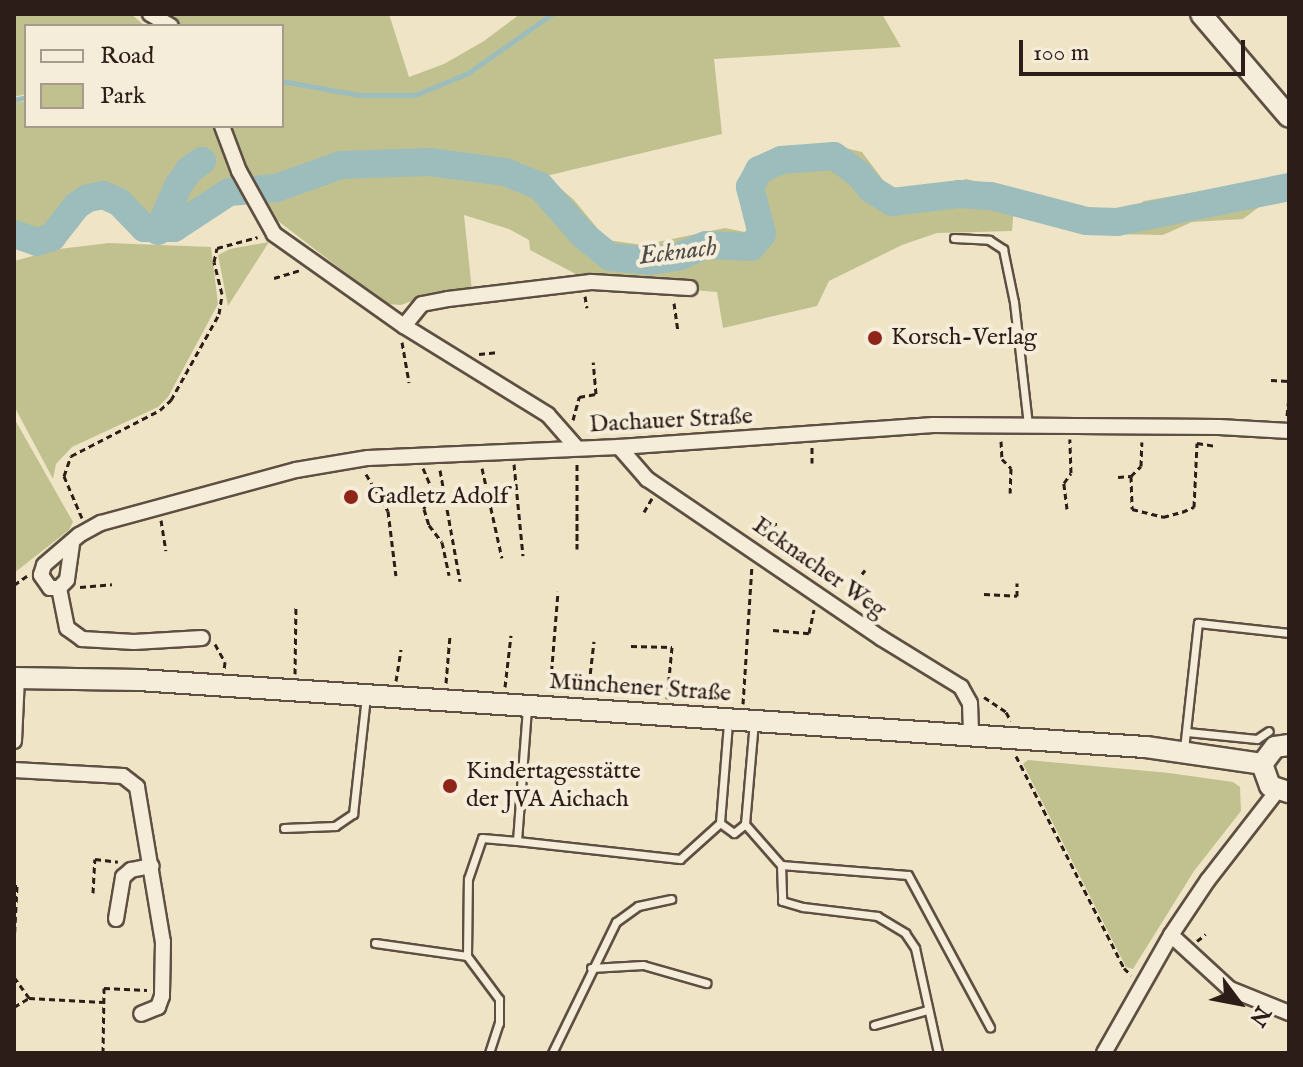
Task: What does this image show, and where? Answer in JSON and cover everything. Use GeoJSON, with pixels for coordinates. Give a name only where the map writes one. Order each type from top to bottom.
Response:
{"type":"FeatureCollection","features":[{"type":"Feature","properties":{"kind":"main road"},"geometry":{"type":"LineString","coordinates":[[1201,14],[1289,117]]}},
{"type":"Feature","properties":{"kind":"main road","name":"Münchener Straße"},"geometry":{"type":"LineString","coordinates":[[16,678],[61,677],[222,685],[667,716],[741,717],[971,736],[1185,742],[1262,764]]}},
{"type":"Feature","properties":{"kind":"main road"},"geometry":{"type":"LineString","coordinates":[[1283,791],[1265,780],[1262,764],[1275,747],[1289,745]]}},
{"type":"Feature","properties":{"kind":"street"},"geometry":{"type":"LineString","coordinates":[[150,14],[168,24]]}},
{"type":"Feature","properties":{"kind":"street"},"geometry":{"type":"LineString","coordinates":[[223,128],[239,171],[274,234],[401,324],[548,415],[577,448]]}},
{"type":"Feature","properties":{"kind":"street"},"geometry":{"type":"LineString","coordinates":[[401,324],[414,311],[434,301],[591,282],[690,288]]}},
{"type":"Feature","properties":{"kind":"street","name":"Dachauer Straße"},"geometry":{"type":"LineString","coordinates":[[72,544],[67,580],[59,588],[50,588],[41,575],[44,565],[88,530],[296,470],[357,459],[619,447],[933,425],[1142,426],[1287,431]]}},
{"type":"Feature","properties":{"kind":"street","name":"Ecknacher Weg"},"geometry":{"type":"LineString","coordinates":[[619,447],[647,479],[817,595],[961,687]]}},
{"type":"Feature","properties":{"kind":"street","name":"Dachauer Straße"},"geometry":{"type":"LineString","coordinates":[[59,588],[67,628],[82,639],[134,642],[202,638]]}},
{"type":"Feature","properties":{"kind":"street"},"geometry":{"type":"LineString","coordinates":[[14,741],[16,678]]}},
{"type":"Feature","properties":{"kind":"street"},"geometry":{"type":"LineString","coordinates":[[961,687],[970,703],[971,736]]}},
{"type":"Feature","properties":{"kind":"street"},"geometry":{"type":"LineString","coordinates":[[14,770],[132,779],[137,787],[163,942],[163,990],[158,1007],[141,1014]]}},
{"type":"Feature","properties":{"kind":"street"},"geometry":{"type":"LineString","coordinates":[[1104,1053],[1171,935],[1208,880],[1283,791]]}},
{"type":"Feature","properties":{"kind":"street"},"geometry":{"type":"LineString","coordinates":[[116,919],[123,877],[131,870],[152,866]]}},
{"type":"Feature","properties":{"kind":"street"},"geometry":{"type":"LineString","coordinates":[[1171,935],[1230,989],[1289,1013]]}},
{"type":"Feature","properties":{"kind":"lane"},"geometry":{"type":"LineString","coordinates":[[954,238],[989,240],[1003,249],[1014,302],[1028,425]]}},
{"type":"Feature","properties":{"kind":"lane"},"geometry":{"type":"LineString","coordinates":[[1269,731],[1257,739],[1185,742],[1198,623],[1289,633]]}},
{"type":"Feature","properties":{"kind":"lane"},"geometry":{"type":"LineString","coordinates":[[284,828],[335,826],[353,814],[366,695]]}},
{"type":"Feature","properties":{"kind":"lane"},"geometry":{"type":"LineString","coordinates":[[517,841],[528,706]]}},
{"type":"Feature","properties":{"kind":"lane"},"geometry":{"type":"LineString","coordinates":[[489,1053],[499,1023],[499,999],[467,956],[468,879],[482,838],[680,859],[720,823],[741,717]]}},
{"type":"Feature","properties":{"kind":"lane"},"geometry":{"type":"LineString","coordinates":[[741,717],[745,824],[781,865],[782,901],[803,907],[877,916],[905,933],[918,956],[938,1053]]}},
{"type":"Feature","properties":{"kind":"lane"},"geometry":{"type":"LineString","coordinates":[[720,823],[734,833],[745,824]]}},
{"type":"Feature","properties":{"kind":"lane"},"geometry":{"type":"LineString","coordinates":[[781,865],[908,875],[990,1027]]}},
{"type":"Feature","properties":{"kind":"lane"},"geometry":{"type":"LineString","coordinates":[[552,1053],[616,922],[638,906],[671,899]]}},
{"type":"Feature","properties":{"kind":"lane"},"geometry":{"type":"LineString","coordinates":[[375,943],[467,956]]}},
{"type":"Feature","properties":{"kind":"lane"},"geometry":{"type":"LineString","coordinates":[[591,968],[643,965],[706,983]]}},
{"type":"Feature","properties":{"kind":"lane"},"geometry":{"type":"LineString","coordinates":[[874,1025],[927,1010]]}},
{"type":"Feature","properties":{"kind":"path"},"geometry":{"type":"LineString","coordinates":[[88,530],[64,476],[71,456],[160,410],[171,400],[219,314],[222,304],[214,262],[217,248],[274,234]]}},
{"type":"Feature","properties":{"kind":"path"},"geometry":{"type":"LineString","coordinates":[[274,278],[317,265]]}},
{"type":"Feature","properties":{"kind":"path"},"geometry":{"type":"LineString","coordinates":[[672,288],[678,331]]}},
{"type":"Feature","properties":{"kind":"path"},"geometry":{"type":"LineString","coordinates":[[401,324],[409,382]]}},
{"type":"Feature","properties":{"kind":"path"},"geometry":{"type":"LineString","coordinates":[[564,431],[573,420],[579,397],[596,394],[593,362]]}},
{"type":"Feature","properties":{"kind":"path"},"geometry":{"type":"LineString","coordinates":[[1271,380],[1289,381]]}},
{"type":"Feature","properties":{"kind":"path"},"geometry":{"type":"LineString","coordinates":[[1287,431],[1289,396]]}},
{"type":"Feature","properties":{"kind":"path"},"geometry":{"type":"LineString","coordinates":[[1001,425],[1002,459],[1011,468],[1010,493]]}},
{"type":"Feature","properties":{"kind":"path"},"geometry":{"type":"LineString","coordinates":[[1067,509],[1064,483],[1071,473],[1070,426]]}},
{"type":"Feature","properties":{"kind":"path"},"geometry":{"type":"LineString","coordinates":[[1118,477],[1131,476],[1141,466],[1142,426]]}},
{"type":"Feature","properties":{"kind":"path"},"geometry":{"type":"LineString","coordinates":[[1131,476],[1132,509],[1163,517],[1194,507],[1197,443],[1217,446]]}},
{"type":"Feature","properties":{"kind":"path"},"geometry":{"type":"LineString","coordinates":[[577,448],[577,549]]}},
{"type":"Feature","properties":{"kind":"path"},"geometry":{"type":"LineString","coordinates":[[512,451],[523,556]]}},
{"type":"Feature","properties":{"kind":"path"},"geometry":{"type":"LineString","coordinates":[[479,453],[502,558]]}},
{"type":"Feature","properties":{"kind":"path"},"geometry":{"type":"LineString","coordinates":[[437,455],[460,581]]}},
{"type":"Feature","properties":{"kind":"path"},"geometry":{"type":"LineString","coordinates":[[417,456],[431,487],[424,509],[429,525],[442,542],[449,575]]}},
{"type":"Feature","properties":{"kind":"path"},"geometry":{"type":"LineString","coordinates":[[357,459],[388,511],[396,576]]}},
{"type":"Feature","properties":{"kind":"path"},"geometry":{"type":"LineString","coordinates":[[160,510],[166,551]]}},
{"type":"Feature","properties":{"kind":"path"},"geometry":{"type":"LineString","coordinates":[[741,717],[750,568],[759,553],[763,531],[779,522]]}},
{"type":"Feature","properties":{"kind":"path"},"geometry":{"type":"LineString","coordinates":[[984,594],[1017,596],[1017,583]]}},
{"type":"Feature","properties":{"kind":"path"},"geometry":{"type":"LineString","coordinates":[[59,588],[112,584]]}},
{"type":"Feature","properties":{"kind":"path"},"geometry":{"type":"LineString","coordinates":[[549,708],[558,591]]}},
{"type":"Feature","properties":{"kind":"path"},"geometry":{"type":"LineString","coordinates":[[773,630],[809,633],[817,595]]}},
{"type":"Feature","properties":{"kind":"path"},"geometry":{"type":"LineString","coordinates":[[295,690],[296,606]]}},
{"type":"Feature","properties":{"kind":"path"},"geometry":{"type":"LineString","coordinates":[[445,700],[450,635]]}},
{"type":"Feature","properties":{"kind":"path"},"geometry":{"type":"LineString","coordinates":[[504,705],[511,635]]}},
{"type":"Feature","properties":{"kind":"path"},"geometry":{"type":"LineString","coordinates":[[202,638],[213,640],[225,662],[222,685]]}},
{"type":"Feature","properties":{"kind":"path"},"geometry":{"type":"LineString","coordinates":[[587,710],[594,641]]}},
{"type":"Feature","properties":{"kind":"path"},"geometry":{"type":"LineString","coordinates":[[631,646],[672,647],[667,716]]}},
{"type":"Feature","properties":{"kind":"path"},"geometry":{"type":"LineString","coordinates":[[394,697],[401,649]]}},
{"type":"Feature","properties":{"kind":"path"},"geometry":{"type":"LineString","coordinates":[[961,687],[973,689],[1006,712],[1016,756],[1124,968],[1143,982]]}},
{"type":"Feature","properties":{"kind":"path"},"geometry":{"type":"LineString","coordinates":[[14,886],[17,886],[14,946]]}},
{"type":"Feature","properties":{"kind":"path"},"geometry":{"type":"LineString","coordinates":[[14,977],[29,998]]}},
{"type":"Feature","properties":{"kind":"path"},"geometry":{"type":"LineString","coordinates":[[103,1053],[104,988],[163,990]]}},
{"type":"Feature","properties":{"kind":"path"},"geometry":{"type":"LineString","coordinates":[[14,1007],[29,998],[103,1002]]}},
{"type":"Feature","properties":{"kind":"green space"},"geometry":{"type":"Polygon","coordinates":[[[14,14],[131,14],[143,24],[24,24],[24,94],[14,97],[14,14]]]}},
{"type":"Feature","properties":{"kind":"green space"},"geometry":{"type":"Polygon","coordinates":[[[162,14],[389,14],[409,77],[444,64],[484,41],[520,14],[882,14],[901,47],[714,59],[722,134],[546,176],[574,200],[607,240],[643,245],[725,228],[745,232],[751,221],[741,191],[747,167],[797,150],[837,146],[862,152],[892,192],[909,195],[966,179],[1122,216],[1144,201],[1289,176],[1289,201],[1259,207],[1243,219],[1192,222],[1163,235],[1113,234],[1014,206],[1012,231],[937,233],[902,245],[829,281],[817,306],[723,328],[717,292],[591,282],[530,250],[529,240],[509,229],[464,215],[472,291],[425,296],[401,305],[386,304],[269,214],[250,181],[230,128],[284,128],[284,24],[176,24],[162,14]]]}},
{"type":"Feature","properties":{"kind":"green space"},"geometry":{"type":"Polygon","coordinates":[[[24,101],[24,128],[215,128],[236,180],[220,186],[177,220],[168,215],[193,176],[211,163],[213,155],[205,153],[173,176],[168,196],[149,221],[126,195],[105,187],[82,188],[67,201],[60,221],[49,233],[38,237],[24,233],[14,225],[14,103],[24,101]]]}},
{"type":"Feature","properties":{"kind":"green space"},"geometry":{"type":"Polygon","coordinates":[[[269,242],[228,306],[218,255],[230,249],[269,242]]]}},
{"type":"Feature","properties":{"kind":"green space"},"geometry":{"type":"Polygon","coordinates":[[[109,243],[211,247],[218,304],[168,397],[158,407],[72,447],[56,464],[53,479],[14,406],[14,261],[59,249],[109,243]]]}},
{"type":"Feature","properties":{"kind":"green space"},"geometry":{"type":"Polygon","coordinates":[[[14,418],[73,522],[69,530],[14,573],[14,418]]]}},
{"type":"Feature","properties":{"kind":"green space"},"geometry":{"type":"Polygon","coordinates":[[[1028,760],[1169,773],[1233,782],[1240,787],[1241,811],[1194,871],[1133,969],[1126,967],[1023,764],[1028,760]]]}},
{"type":"Feature","properties":{"kind":"waterway"},"geometry":{"type":"LineString","coordinates":[[284,81],[359,95],[415,95],[468,73],[552,14]]}},
{"type":"Feature","properties":{"kind":"waterway"},"geometry":{"type":"LineString","coordinates":[[14,100],[24,98]]}},
{"type":"Feature","properties":{"kind":"waterway","name":"Ecknach"},"geometry":{"type":"LineString","coordinates":[[14,234],[37,242],[52,237],[76,206],[88,198],[103,195],[119,202],[144,228],[174,228],[229,192],[276,188],[341,165],[430,162],[505,172],[540,186],[583,235],[610,257],[650,261],[680,256],[706,245],[751,247],[762,234],[750,187],[759,170],[781,160],[834,156],[859,174],[871,189],[892,202],[959,194],[991,196],[1086,221],[1117,222],[1289,187]]}},
{"type":"Feature","properties":{"kind":"waterway","name":"Ecknach"},"geometry":{"type":"LineString","coordinates":[[158,231],[178,186],[189,170],[202,161]]}},
{"type":"Feature","properties":{"kind":"place","name":"Korsch-Verlag"},"geometry":{"type":"Point","coordinates":[875,338]}},
{"type":"Feature","properties":{"kind":"place","name":"Gadletz Adolf"},"geometry":{"type":"Point","coordinates":[351,497]}},
{"type":"Feature","properties":{"kind":"place","name":"Kindertagesstätte der JVA Aichach"},"geometry":{"type":"Point","coordinates":[450,786]}}]}
